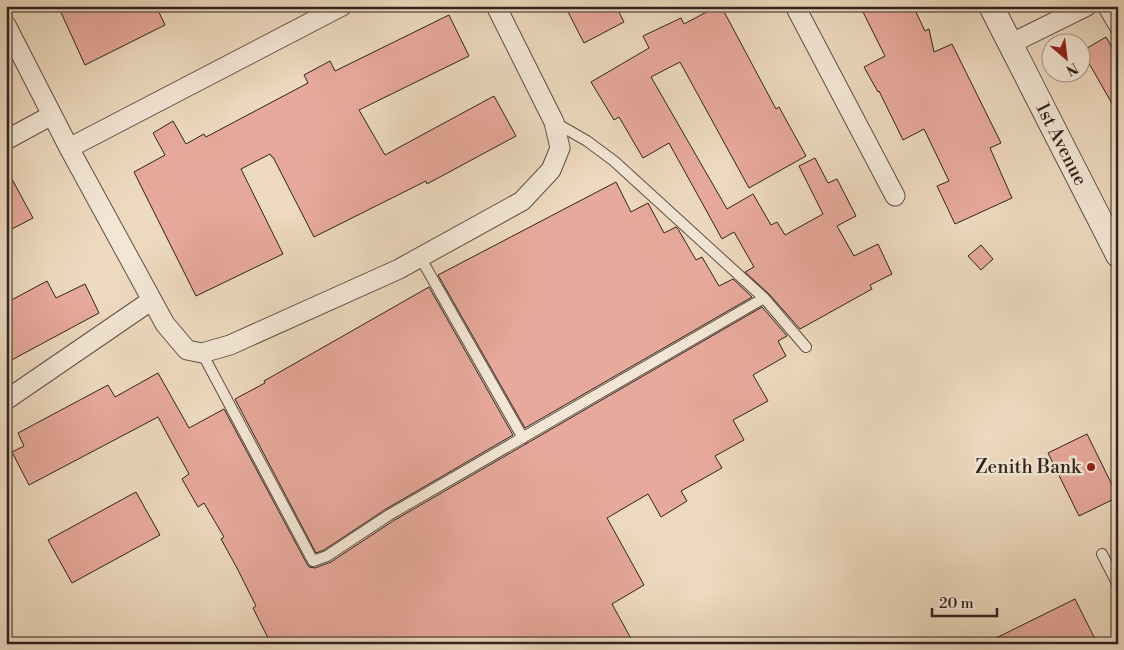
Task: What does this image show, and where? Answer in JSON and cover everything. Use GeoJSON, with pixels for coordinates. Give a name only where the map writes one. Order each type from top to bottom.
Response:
{"type":"FeatureCollection","features":[{"type":"Feature","properties":{"kind":"street"},"geometry":{"type":"LineString","coordinates":[[69,148],[342,6]]}},
{"type":"Feature","properties":{"kind":"street"},"geometry":{"type":"LineString","coordinates":[[6,26],[69,148],[166,324],[187,350],[202,354],[230,346],[420,258],[522,201],[551,170],[560,148],[554,122],[496,6]]}},
{"type":"Feature","properties":{"kind":"street"},"geometry":{"type":"LineString","coordinates":[[795,6],[895,196]]}},
{"type":"Feature","properties":{"kind":"street","name":"1st Avenue"},"geometry":{"type":"LineString","coordinates":[[991,6],[1114,247]]}},
{"type":"Feature","properties":{"kind":"street"},"geometry":{"type":"LineString","coordinates":[[1010,44],[1087,6]]}},
{"type":"Feature","properties":{"kind":"street"},"geometry":{"type":"LineString","coordinates":[[6,140],[52,115]]}},
{"type":"Feature","properties":{"kind":"street"},"geometry":{"type":"LineString","coordinates":[[6,400],[152,300]]}},
{"type":"Feature","properties":{"kind":"lane"},"geometry":{"type":"LineString","coordinates":[[1102,6],[1118,33]]}},
{"type":"Feature","properties":{"kind":"lane"},"geometry":{"type":"LineString","coordinates":[[554,122],[587,141],[614,162],[764,298],[806,347]]}},
{"type":"Feature","properties":{"kind":"lane"},"geometry":{"type":"LineString","coordinates":[[420,258],[523,438]]}},
{"type":"Feature","properties":{"kind":"lane"},"geometry":{"type":"LineString","coordinates":[[202,354],[313,562],[327,556],[389,514],[764,298]]}},
{"type":"Feature","properties":{"kind":"lane"},"geometry":{"type":"LineString","coordinates":[[1102,554],[1118,585]]}},
{"type":"Feature","properties":{"kind":"building"},"geometry":{"type":"Polygon","coordinates":[[[58,6],[156,6],[165,25],[85,65],[58,6]]]}},
{"type":"Feature","properties":{"kind":"building"},"geometry":{"type":"Polygon","coordinates":[[[565,6],[616,6],[624,22],[584,43],[565,6]]]}},
{"type":"Feature","properties":{"kind":"building"},"geometry":{"type":"Polygon","coordinates":[[[721,6],[776,109],[779,107],[806,156],[749,188],[680,62],[651,77],[727,209],[753,194],[771,225],[777,222],[785,235],[823,214],[799,166],[815,158],[828,183],[837,179],[856,216],[837,226],[854,256],[878,244],[892,274],[870,285],[872,289],[800,329],[769,294],[745,272],[754,267],[734,232],[722,239],[669,143],[643,158],[619,117],[614,120],[591,82],[649,48],[643,36],[681,18],[684,24],[721,6]]]}},
{"type":"Feature","properties":{"kind":"building"},"geometry":{"type":"Polygon","coordinates":[[[860,6],[913,6],[925,31],[929,29],[934,52],[952,44],[1001,143],[990,148],[1012,198],[955,224],[937,186],[949,181],[924,129],[903,140],[879,91],[864,67],[885,56],[860,6]]]}},
{"type":"Feature","properties":{"kind":"building"},"geometry":{"type":"Polygon","coordinates":[[[449,15],[469,56],[359,110],[385,155],[494,96],[516,136],[427,184],[426,181],[314,237],[270,154],[241,169],[283,254],[196,296],[134,172],[165,155],[153,133],[173,121],[186,144],[204,134],[206,137],[308,83],[304,75],[330,61],[335,71],[449,15]]]}},
{"type":"Feature","properties":{"kind":"building"},"geometry":{"type":"Polygon","coordinates":[[[1106,37],[1118,58],[1118,114],[1092,68],[1092,45],[1106,37]]]}},
{"type":"Feature","properties":{"kind":"building"},"geometry":{"type":"Polygon","coordinates":[[[6,168],[33,218],[6,232],[6,168]]]}},
{"type":"Feature","properties":{"kind":"building"},"geometry":{"type":"Polygon","coordinates":[[[616,182],[631,212],[648,203],[664,233],[676,227],[696,260],[702,257],[719,286],[733,279],[752,297],[525,428],[438,275],[616,182]]]}},
{"type":"Feature","properties":{"kind":"building"},"geometry":{"type":"Polygon","coordinates":[[[981,245],[993,259],[981,270],[968,256],[981,245]]]}},
{"type":"Feature","properties":{"kind":"building"},"geometry":{"type":"Polygon","coordinates":[[[47,281],[56,298],[85,284],[99,313],[6,363],[6,303],[47,281]]]}},
{"type":"Feature","properties":{"kind":"building"},"geometry":{"type":"Polygon","coordinates":[[[429,287],[513,435],[386,509],[324,550],[316,553],[235,399],[429,287]]]}},
{"type":"Feature","properties":{"kind":"building"},"geometry":{"type":"Polygon","coordinates":[[[762,307],[787,336],[778,341],[786,356],[753,375],[768,401],[733,420],[744,440],[715,456],[722,468],[681,491],[687,501],[661,517],[648,494],[607,518],[644,585],[612,604],[634,644],[271,644],[253,608],[256,606],[221,539],[224,537],[204,503],[198,507],[182,479],[189,474],[158,417],[29,485],[12,452],[24,446],[18,433],[108,385],[115,397],[158,373],[189,428],[224,409],[307,564],[309,567],[315,568],[331,562],[393,521],[762,307]]]}},
{"type":"Feature","properties":{"kind":"building"},"geometry":{"type":"Polygon","coordinates":[[[1087,434],[1118,497],[1079,516],[1048,453],[1087,434]]]}},
{"type":"Feature","properties":{"kind":"building"},"geometry":{"type":"Polygon","coordinates":[[[136,492],[160,535],[72,583],[48,540],[136,492]]]}},
{"type":"Feature","properties":{"kind":"building"},"geometry":{"type":"Polygon","coordinates":[[[1075,599],[1095,639],[1086,644],[984,644],[1075,599]]]}},
{"type":"Feature","properties":{"kind":"place","name":"Zenith Bank"},"geometry":{"type":"Point","coordinates":[1091,467]}}]}
